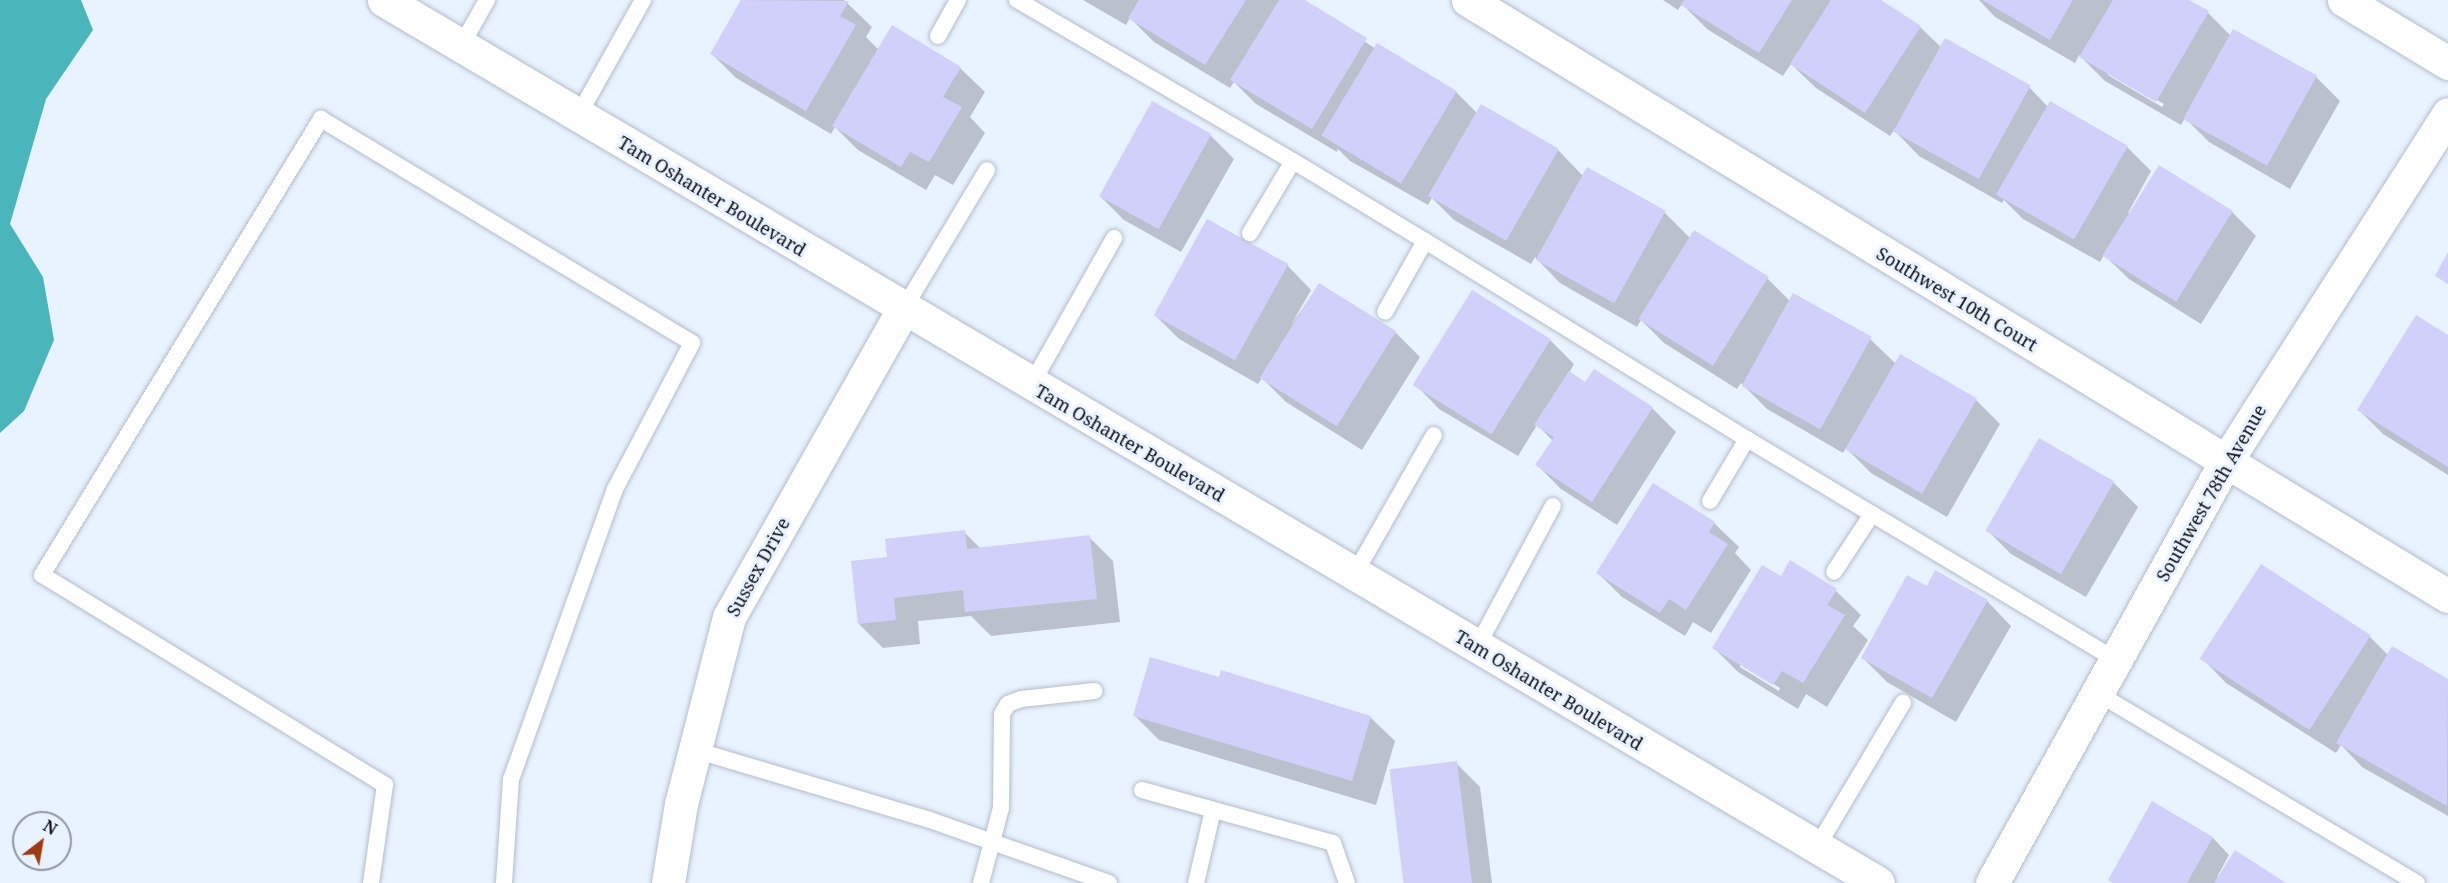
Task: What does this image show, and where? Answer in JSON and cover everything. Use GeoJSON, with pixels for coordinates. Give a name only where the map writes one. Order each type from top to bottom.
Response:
{"type":"FeatureCollection","features":[{"type":"Feature","properties":{"kind":"street","name":"Tam Oshanter Boulevard"},"geometry":{"type":"LineString","coordinates":[[384,0],[903,310],[1878,883]]}},
{"type":"Feature","properties":{"kind":"street","name":"Southwest 10th Court"},"geometry":{"type":"LineString","coordinates":[[1468,0],[2225,463],[2448,596]]}},
{"type":"Feature","properties":{"kind":"street"},"geometry":{"type":"LineString","coordinates":[[2344,0],[2448,63]]}},
{"type":"Feature","properties":{"kind":"street","name":"Southwest 78th Avenue"},"geometry":{"type":"LineString","coordinates":[[1992,883],[2225,463],[2448,114]]}},
{"type":"Feature","properties":{"kind":"street","name":"Sussex Drive"},"geometry":{"type":"LineString","coordinates":[[668,883],[695,750],[729,617],[903,310]]}},
{"type":"Feature","properties":{"kind":"lane"},"geometry":{"type":"LineString","coordinates":[[461,46],[488,0]]}},
{"type":"Feature","properties":{"kind":"lane"},"geometry":{"type":"LineString","coordinates":[[578,116],[643,0]]}},
{"type":"Feature","properties":{"kind":"lane"},"geometry":{"type":"LineString","coordinates":[[938,36],[958,0]]}},
{"type":"Feature","properties":{"kind":"lane"},"geometry":{"type":"LineString","coordinates":[[1017,0],[1293,161],[1747,439],[2116,660]]}},
{"type":"Feature","properties":{"kind":"lane"},"geometry":{"type":"LineString","coordinates":[[371,883],[385,785],[42,575],[321,119],[692,343],[615,489],[511,780],[504,883]]}},
{"type":"Feature","properties":{"kind":"lane"},"geometry":{"type":"LineString","coordinates":[[1250,233],[1293,161]]}},
{"type":"Feature","properties":{"kind":"lane"},"geometry":{"type":"LineString","coordinates":[[903,310],[987,170]]}},
{"type":"Feature","properties":{"kind":"lane"},"geometry":{"type":"LineString","coordinates":[[1031,385],[1114,238]]}},
{"type":"Feature","properties":{"kind":"lane"},"geometry":{"type":"LineString","coordinates":[[1385,312],[1425,241]]}},
{"type":"Feature","properties":{"kind":"lane"},"geometry":{"type":"LineString","coordinates":[[1354,575],[1434,435]]}},
{"type":"Feature","properties":{"kind":"lane"},"geometry":{"type":"LineString","coordinates":[[1710,501],[1747,439]]}},
{"type":"Feature","properties":{"kind":"lane"},"geometry":{"type":"LineString","coordinates":[[1477,647],[1553,506]]}},
{"type":"Feature","properties":{"kind":"lane"},"geometry":{"type":"LineString","coordinates":[[1834,572],[1872,514]]}},
{"type":"Feature","properties":{"kind":"lane"},"geometry":{"type":"LineString","coordinates":[[981,883],[1001,808],[1002,714],[1008,704],[1021,699],[1095,691]]}},
{"type":"Feature","properties":{"kind":"lane"},"geometry":{"type":"LineString","coordinates":[[2097,693],[2417,883]]}},
{"type":"Feature","properties":{"kind":"lane"},"geometry":{"type":"LineString","coordinates":[[1817,848],[1903,703]]}},
{"type":"Feature","properties":{"kind":"lane"},"geometry":{"type":"LineString","coordinates":[[695,750],[993,843],[1109,883]]}},
{"type":"Feature","properties":{"kind":"lane"},"geometry":{"type":"LineString","coordinates":[[1142,790],[1333,843],[1347,883]]}},
{"type":"Feature","properties":{"kind":"lane"},"geometry":{"type":"LineString","coordinates":[[1196,883],[1213,810]]}},
{"type":"Feature","properties":{"kind":"water"},"geometry":{"type":"Polygon","coordinates":[[[0,0],[81,0],[93,30],[46,99],[10,224],[43,277],[54,340],[24,411],[0,433],[0,0]]]}},
{"type":"Feature","properties":{"kind":"building"},"geometry":{"type":"Polygon","coordinates":[[[741,0],[849,1],[840,16],[856,25],[806,111],[710,54],[741,0]]]}},
{"type":"Feature","properties":{"kind":"building"},"geometry":{"type":"Polygon","coordinates":[[[1139,0],[1246,0],[1205,65],[1128,18],[1139,0]]]}},
{"type":"Feature","properties":{"kind":"building"},"geometry":{"type":"Polygon","coordinates":[[[1279,0],[1305,0],[1367,38],[1312,129],[1230,80],[1279,0]]]}},
{"type":"Feature","properties":{"kind":"building"},"geometry":{"type":"Polygon","coordinates":[[[1684,0],[1792,0],[1759,53],[1681,5],[1684,0]]]}},
{"type":"Feature","properties":{"kind":"building"},"geometry":{"type":"Polygon","coordinates":[[[1831,0],[1881,0],[1921,26],[1865,113],[1790,64],[1831,0]]]}},
{"type":"Feature","properties":{"kind":"building"},"geometry":{"type":"Polygon","coordinates":[[[1982,0],[2073,0],[2050,40],[1982,0]]]}},
{"type":"Feature","properties":{"kind":"building"},"geometry":{"type":"Polygon","coordinates":[[[2113,0],[2189,0],[2209,11],[2156,102],[2079,57],[2113,0]]]}},
{"type":"Feature","properties":{"kind":"building"},"geometry":{"type":"Polygon","coordinates":[[[892,25],[961,67],[943,97],[962,107],[929,162],[910,152],[901,167],[832,126],[892,25]]]}},
{"type":"Feature","properties":{"kind":"building"},"geometry":{"type":"Polygon","coordinates":[[[2233,29],[2317,76],[2267,166],[2183,119],[2233,29]]]}},
{"type":"Feature","properties":{"kind":"building"},"geometry":{"type":"Polygon","coordinates":[[[1945,38],[2031,86],[1979,179],[1893,132],[1945,38]]]}},
{"type":"Feature","properties":{"kind":"building"},"geometry":{"type":"Polygon","coordinates":[[[1377,43],[1457,91],[1401,183],[1321,136],[1377,43]]]}},
{"type":"Feature","properties":{"kind":"building"},"geometry":{"type":"Polygon","coordinates":[[[1152,101],[1211,134],[1159,229],[1099,196],[1152,101]]]}},
{"type":"Feature","properties":{"kind":"building"},"geometry":{"type":"Polygon","coordinates":[[[2050,101],[2128,146],[2074,240],[1996,195],[2050,101]]]}},
{"type":"Feature","properties":{"kind":"building"},"geometry":{"type":"Polygon","coordinates":[[[1481,104],[1559,149],[1506,241],[1428,196],[1481,104]]]}},
{"type":"Feature","properties":{"kind":"building"},"geometry":{"type":"Polygon","coordinates":[[[2159,165],[2233,211],[2176,302],[2102,256],[2159,165]]]}},
{"type":"Feature","properties":{"kind":"building"},"geometry":{"type":"Polygon","coordinates":[[[1587,167],[1666,211],[1614,303],[1536,260],[1587,167]]]}},
{"type":"Feature","properties":{"kind":"building"},"geometry":{"type":"Polygon","coordinates":[[[1207,219],[1288,264],[1235,360],[1154,315],[1207,219]]]}},
{"type":"Feature","properties":{"kind":"building"},"geometry":{"type":"Polygon","coordinates":[[[1694,230],[1769,277],[1713,366],[1638,319],[1694,230]]]}},
{"type":"Feature","properties":{"kind":"building"},"geometry":{"type":"Polygon","coordinates":[[[2448,252],[2448,284],[2435,276],[2448,252]]]}},
{"type":"Feature","properties":{"kind":"building"},"geometry":{"type":"Polygon","coordinates":[[[1319,283],[1396,331],[1337,426],[1260,378],[1319,283]]]}},
{"type":"Feature","properties":{"kind":"building"},"geometry":{"type":"Polygon","coordinates":[[[1472,290],[1551,339],[1492,434],[1413,385],[1472,290]]]}},
{"type":"Feature","properties":{"kind":"building"},"geometry":{"type":"Polygon","coordinates":[[[1793,293],[1872,337],[1820,429],[1742,386],[1793,293]]]}},
{"type":"Feature","properties":{"kind":"building"},"geometry":{"type":"Polygon","coordinates":[[[2416,315],[2448,335],[2448,467],[2357,410],[2416,315]]]}},
{"type":"Feature","properties":{"kind":"building"},"geometry":{"type":"Polygon","coordinates":[[[1900,354],[1977,398],[1922,494],[1845,449],[1900,354]]]}},
{"type":"Feature","properties":{"kind":"building"},"geometry":{"type":"Polygon","coordinates":[[[1594,369],[1653,407],[1592,502],[1535,465],[1554,437],[1534,425],[1569,371],[1585,382],[1594,369]]]}},
{"type":"Feature","properties":{"kind":"building"},"geometry":{"type":"Polygon","coordinates":[[[2039,438],[2114,481],[2061,574],[1986,531],[2039,438]]]}},
{"type":"Feature","properties":{"kind":"building"},"geometry":{"type":"Polygon","coordinates":[[[1653,483],[1715,522],[1709,532],[1728,544],[1686,610],[1669,599],[1660,613],[1596,573],[1653,483]]]}},
{"type":"Feature","properties":{"kind":"building"},"geometry":{"type":"Polygon","coordinates":[[[965,530],[967,549],[1090,535],[1097,599],[965,612],[963,590],[894,598],[896,620],[858,624],[851,561],[887,557],[885,539],[965,530]]]}},
{"type":"Feature","properties":{"kind":"building"},"geometry":{"type":"Polygon","coordinates":[[[1790,560],[1837,589],[1827,605],[1845,615],[1803,683],[1782,671],[1773,685],[1712,648],[1762,565],[1781,576],[1790,560]]]}},
{"type":"Feature","properties":{"kind":"building"},"geometry":{"type":"Polygon","coordinates":[[[2261,564],[2371,635],[2309,730],[2199,659],[2261,564]]]}},
{"type":"Feature","properties":{"kind":"building"},"geometry":{"type":"Polygon","coordinates":[[[1935,570],[1988,600],[1932,698],[1861,658],[1907,575],[1927,586],[1935,570]]]}},
{"type":"Feature","properties":{"kind":"building"},"geometry":{"type":"Polygon","coordinates":[[[2392,646],[2448,679],[2447,806],[2336,743],[2392,646]]]}},
{"type":"Feature","properties":{"kind":"building"},"geometry":{"type":"Polygon","coordinates":[[[1150,657],[1219,677],[1221,670],[1371,716],[1352,781],[1133,716],[1150,657]]]}},
{"type":"Feature","properties":{"kind":"building"},"geometry":{"type":"Polygon","coordinates":[[[1457,761],[1472,883],[1403,883],[1390,769],[1457,761]]]}},
{"type":"Feature","properties":{"kind":"building"},"geometry":{"type":"Polygon","coordinates":[[[2152,801],[2213,837],[2187,883],[2113,883],[2108,880],[2152,801]]]}},
{"type":"Feature","properties":{"kind":"building"},"geometry":{"type":"Polygon","coordinates":[[[2235,850],[2286,883],[2214,883],[2235,850]]]}}]}
